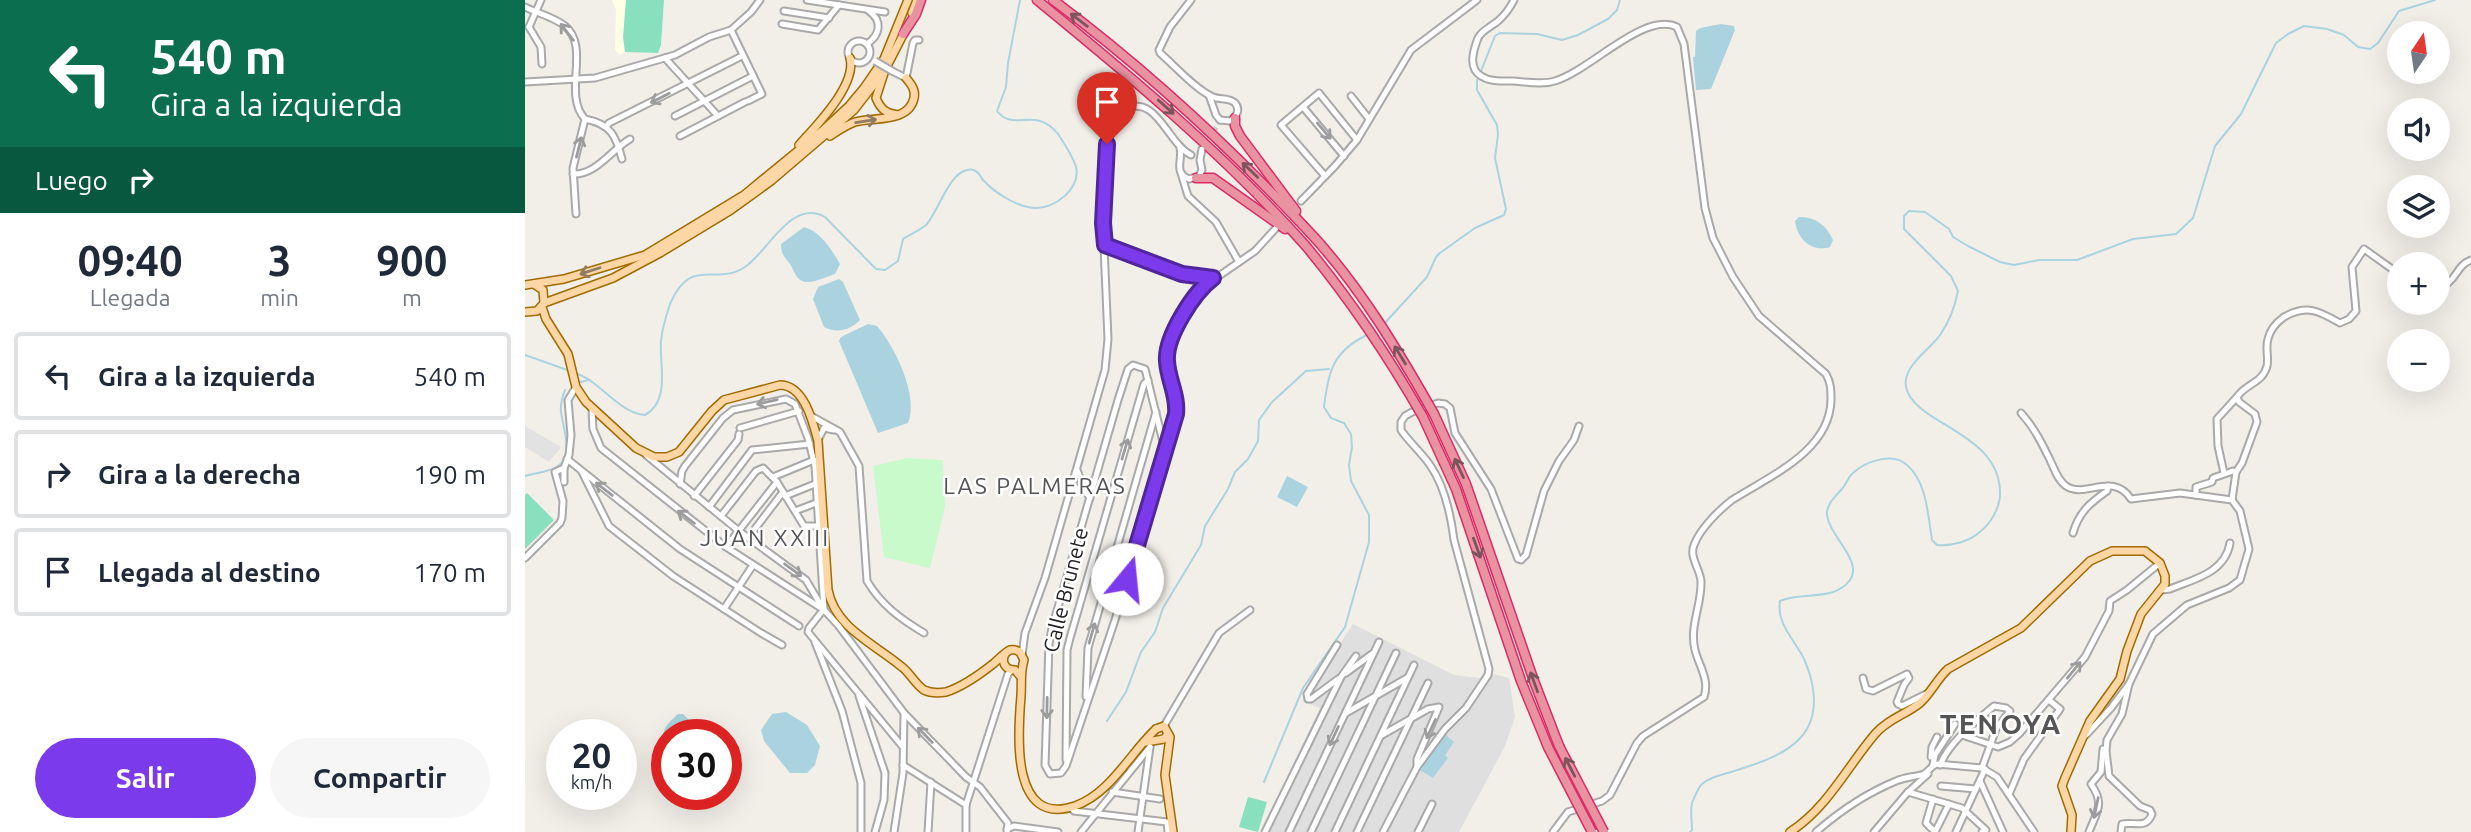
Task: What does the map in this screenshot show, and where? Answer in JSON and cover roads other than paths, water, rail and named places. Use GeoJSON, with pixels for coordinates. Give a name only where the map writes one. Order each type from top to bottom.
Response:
{"type":"FeatureCollection","features":[{"type":"Feature","properties":{"kind":"highway"},"geometry":{"type":"LineString","coordinates":[[903,34],[916,14],[919,0]]}},
{"type":"Feature","properties":{"kind":"highway"},"geometry":{"type":"LineString","coordinates":[[1030,0],[1044,12],[1056,16]]}},
{"type":"Feature","properties":{"kind":"highway"},"geometry":{"type":"LineString","coordinates":[[1037,0],[1150,93],[1207,145],[1254,189],[1305,247]]}},
{"type":"Feature","properties":{"kind":"highway"},"geometry":{"type":"LineString","coordinates":[[1053,0],[1138,68],[1217,139],[1315,236]]}},
{"type":"Feature","properties":{"kind":"highway"},"geometry":{"type":"LineString","coordinates":[[1235,118],[1235,126],[1240,136],[1381,326],[1434,414],[1466,484],[1559,746],[1604,832]]}},
{"type":"Feature","properties":{"kind":"highway"},"geometry":{"type":"LineString","coordinates":[[1194,178],[1213,178],[1278,222],[1305,247],[1322,264],[1391,362],[1423,417],[1456,489],[1521,681],[1548,747],[1593,832]]}},
{"type":"Feature","properties":{"kind":"main road"},"geometry":{"type":"LineString","coordinates":[[527,313],[608,281],[719,211],[778,168],[849,106],[864,88],[888,51],[908,0]]}},
{"type":"Feature","properties":{"kind":"main road"},"geometry":{"type":"LineString","coordinates":[[898,115],[887,113],[876,99],[903,34]]}},
{"type":"Feature","properties":{"kind":"main road"},"geometry":{"type":"LineString","coordinates":[[778,168],[842,91],[852,71],[850,58]]}},
{"type":"Feature","properties":{"kind":"main road"},"geometry":{"type":"LineString","coordinates":[[795,161],[854,110],[889,71]]}},
{"type":"Feature","properties":{"kind":"main road"},"geometry":{"type":"LineString","coordinates":[[529,284],[564,279],[672,247],[731,210],[843,127],[856,122],[898,115],[910,107],[915,92],[909,78]]}},
{"type":"Feature","properties":{"kind":"main road"},"geometry":{"type":"LineString","coordinates":[[529,284],[543,290],[543,305],[551,328],[570,358],[575,384],[592,410],[642,452],[654,457],[674,455],[684,449],[712,411],[724,400],[781,384],[789,385],[797,391],[808,413],[814,443],[828,590],[838,619],[898,664],[922,689],[930,692],[944,692],[957,687],[1007,652],[1016,650],[1022,654],[1023,663],[1011,669],[999,664],[990,666]]}},
{"type":"Feature","properties":{"kind":"main road"},"geometry":{"type":"LineString","coordinates":[[527,313],[551,328]]}},
{"type":"Feature","properties":{"kind":"main road"},"geometry":{"type":"LineString","coordinates":[[1792,831],[1836,788],[1875,734],[1897,715],[1921,701],[1948,669],[2021,628],[2090,561],[2112,551],[2145,551],[2160,563],[2165,576],[2162,590],[2141,614],[2120,679],[2090,721],[2062,786],[2072,815],[2071,832]]}},
{"type":"Feature","properties":{"kind":"main road"},"geometry":{"type":"LineString","coordinates":[[1007,652],[1003,659],[1021,677],[1018,735],[1024,781],[1030,793],[1043,805],[1053,808],[1070,807],[1085,801],[1101,790],[1147,745],[1156,729]]}},
{"type":"Feature","properties":{"kind":"main road"},"geometry":{"type":"LineString","coordinates":[[1156,729],[1166,730]]}},
{"type":"Feature","properties":{"kind":"main road"},"geometry":{"type":"LineString","coordinates":[[1156,729],[1155,734],[1166,746],[1167,753]]}},
{"type":"Feature","properties":{"kind":"main road"},"geometry":{"type":"LineString","coordinates":[[1147,745],[1160,739],[1166,730]]}},
{"type":"Feature","properties":{"kind":"main road"},"geometry":{"type":"LineString","coordinates":[[1166,730],[1170,737],[1165,775],[1173,832]]}},
{"type":"Feature","properties":{"kind":"street"},"geometry":{"type":"LineString","coordinates":[[541,0],[527,26],[541,47],[542,64]]}},
{"type":"Feature","properties":{"kind":"street"},"geometry":{"type":"LineString","coordinates":[[525,82],[595,78],[665,58],[722,31],[731,30],[761,0]]}},
{"type":"Feature","properties":{"kind":"street"},"geometry":{"type":"LineString","coordinates":[[807,0],[845,4],[867,10],[876,17],[879,28],[875,37],[867,44]]}},
{"type":"Feature","properties":{"kind":"street"},"geometry":{"type":"LineString","coordinates":[[865,0],[867,10]]}},
{"type":"Feature","properties":{"kind":"street"},"geometry":{"type":"LineString","coordinates":[[1191,0],[1170,27],[1160,53],[1209,95],[1236,104],[1238,111],[1235,118],[1218,123],[1209,95]]}},
{"type":"Feature","properties":{"kind":"street"},"geometry":{"type":"LineString","coordinates":[[1301,201],[1357,140],[1411,50],[1477,0]]}},
{"type":"Feature","properties":{"kind":"street"},"geometry":{"type":"LineString","coordinates":[[1514,0],[1506,13],[1480,34],[1477,41],[1472,63],[1474,70],[1485,78],[1554,82],[1590,65],[1638,31],[1662,23],[1677,27],[1684,44],[1705,208],[1713,239],[1752,308],[1826,374],[1831,389],[1831,413],[1809,449],[1732,500],[1720,510],[1695,542],[1693,556],[1701,577],[1701,587],[1693,636],[1695,651],[1706,682],[1704,696],[1699,702],[1643,736],[1610,795],[1602,802],[1567,812],[1553,832]]}},
{"type":"Feature","properties":{"kind":"street"},"geometry":{"type":"LineString","coordinates":[[782,24],[818,30],[845,4]]}},
{"type":"Feature","properties":{"kind":"street"},"geometry":{"type":"LineString","coordinates":[[525,7],[566,27],[576,47],[576,104],[585,119],[573,174],[576,214]]}},
{"type":"Feature","properties":{"kind":"street"},"geometry":{"type":"LineString","coordinates":[[867,10],[885,12]]}},
{"type":"Feature","properties":{"kind":"street"},"geometry":{"type":"LineString","coordinates":[[784,11],[829,18]]}},
{"type":"Feature","properties":{"kind":"street"},"geometry":{"type":"LineString","coordinates":[[680,136],[762,94],[731,30]]}},
{"type":"Feature","properties":{"kind":"street"},"geometry":{"type":"LineString","coordinates":[[868,57],[889,71],[909,78],[910,51],[915,40],[919,40]]}},
{"type":"Feature","properties":{"kind":"street"},"geometry":{"type":"LineString","coordinates":[[857,41],[867,44],[870,51],[868,57],[860,63],[850,58],[848,51],[851,45],[857,41]]}},
{"type":"Feature","properties":{"kind":"street"},"geometry":{"type":"LineString","coordinates":[[606,127],[742,56]]}},
{"type":"Feature","properties":{"kind":"street"},"geometry":{"type":"LineString","coordinates":[[665,58],[718,117]]}},
{"type":"Feature","properties":{"kind":"street"},"geometry":{"type":"LineString","coordinates":[[675,116],[753,76]]}},
{"type":"Feature","properties":{"kind":"street"},"geometry":{"type":"LineString","coordinates":[[1325,176],[1281,125],[1319,93],[1357,140]]}},
{"type":"Feature","properties":{"kind":"street"},"geometry":{"type":"LineString","coordinates":[[1351,96],[1369,119]]}},
{"type":"Feature","properties":{"kind":"street"},"geometry":{"type":"LineString","coordinates":[[1215,109],[1217,103],[1223,100]]}},
{"type":"Feature","properties":{"kind":"street"},"geometry":{"type":"LineString","coordinates":[[1007,652],[1018,646],[1025,633],[1045,578],[1105,370],[1108,351],[1103,223],[1106,153],[1110,135],[1123,110],[1138,105],[1148,108],[1179,145],[1192,155]]}},
{"type":"Feature","properties":{"kind":"street"},"geometry":{"type":"LineString","coordinates":[[1303,107],[1344,156]]}},
{"type":"Feature","properties":{"kind":"street"},"geometry":{"type":"LineString","coordinates":[[585,119],[606,127],[616,137],[622,159]]}},
{"type":"Feature","properties":{"kind":"street"},"geometry":{"type":"LineString","coordinates":[[573,174],[590,171],[630,139]]}},
{"type":"Feature","properties":{"kind":"street"},"geometry":{"type":"LineString","coordinates":[[1179,145],[1179,166],[1186,191],[1216,222],[1240,262]]}},
{"type":"Feature","properties":{"kind":"street"},"geometry":{"type":"LineString","coordinates":[[1181,159],[1202,149],[1202,170],[1187,185],[1186,191]]}},
{"type":"Feature","properties":{"kind":"street"},"geometry":{"type":"LineString","coordinates":[[1181,173],[1186,178],[1194,178]]}},
{"type":"Feature","properties":{"kind":"street"},"geometry":{"type":"LineString","coordinates":[[1066,766],[1115,620],[1176,414],[1177,401],[1167,361],[1171,337],[1200,289],[1247,257],[1277,227]]}},
{"type":"Feature","properties":{"kind":"street"},"geometry":{"type":"LineString","coordinates":[[1105,245],[1182,274],[1213,278]]}},
{"type":"Feature","properties":{"kind":"street"},"geometry":{"type":"LineString","coordinates":[[2224,473],[2218,446],[2217,419],[2241,391],[2261,378],[2267,366],[2268,338],[2281,319],[2305,309],[2320,312],[2340,323],[2349,319],[2356,311],[2352,267],[2364,249],[2387,265]]}},
{"type":"Feature","properties":{"kind":"street"},"geometry":{"type":"LineString","coordinates":[[1235,254],[1247,257]]}},
{"type":"Feature","properties":{"kind":"street"},"geometry":{"type":"LineString","coordinates":[[1232,267],[1235,254]]}},
{"type":"Feature","properties":{"kind":"street"},"geometry":{"type":"LineString","coordinates":[[2450,281],[2461,264],[2471,260]]}},
{"type":"Feature","properties":{"kind":"street","name":"Calle Brunete"},"geometry":{"type":"LineString","coordinates":[[1066,766],[1057,775],[1050,774],[1045,765],[1049,644],[1128,369],[1133,365],[1145,369],[1148,380]]}},
{"type":"Feature","properties":{"kind":"street"},"geometry":{"type":"LineString","coordinates":[[1148,380],[1165,450]]}},
{"type":"Feature","properties":{"kind":"street"},"geometry":{"type":"LineString","coordinates":[[1066,766],[1067,650],[1144,384],[1148,380]]}},
{"type":"Feature","properties":{"kind":"street"},"geometry":{"type":"LineString","coordinates":[[564,482],[571,435],[568,400],[575,384]]}},
{"type":"Feature","properties":{"kind":"street"},"geometry":{"type":"LineString","coordinates":[[2089,832],[2100,802],[2098,793],[2091,784],[2101,772],[2103,750],[2122,714],[2129,684],[2144,648],[2159,628],[2187,605],[2229,588],[2239,580],[2249,549],[2240,511],[2232,500],[2236,472],[2242,463],[2257,418],[2237,397]]}},
{"type":"Feature","properties":{"kind":"street"},"geometry":{"type":"LineString","coordinates":[[680,484],[685,466],[728,413],[786,399],[795,404],[814,443],[824,610]]}},
{"type":"Feature","properties":{"kind":"street"},"geometry":{"type":"LineString","coordinates":[[1384,832],[1417,767],[1445,729],[1466,709],[1488,675],[1489,669],[1439,483],[1428,461],[1401,430],[1401,422],[1412,412],[1438,403],[1450,408],[1455,433],[1491,489],[1518,559],[1521,560],[1526,555],[1544,491],[1559,461],[1574,440],[1579,426]]}},
{"type":"Feature","properties":{"kind":"street"},"geometry":{"type":"LineString","coordinates":[[592,410],[593,429],[601,448],[726,547],[838,619],[904,713],[980,787],[1008,822],[1006,831]]}},
{"type":"Feature","properties":{"kind":"street"},"geometry":{"type":"LineString","coordinates":[[694,496],[738,440],[740,431],[799,411]]}},
{"type":"Feature","properties":{"kind":"street"},"geometry":{"type":"LineString","coordinates":[[1086,700],[1088,648],[1156,411]]}},
{"type":"Feature","properties":{"kind":"street"},"geometry":{"type":"LineString","coordinates":[[808,413],[840,432],[859,466],[867,582],[876,597],[888,608],[924,633]]}},
{"type":"Feature","properties":{"kind":"street"},"geometry":{"type":"LineString","coordinates":[[2021,413],[2039,437],[2059,480],[2074,490],[2108,486],[2126,492],[2131,499],[2180,493],[2232,500]]}},
{"type":"Feature","properties":{"kind":"street"},"geometry":{"type":"LineString","coordinates":[[709,507],[752,450],[814,443],[824,428],[840,432]]}},
{"type":"Feature","properties":{"kind":"street"},"geometry":{"type":"LineString","coordinates":[[642,452],[694,496],[806,580],[824,610]]}},
{"type":"Feature","properties":{"kind":"street"},"geometry":{"type":"LineString","coordinates":[[567,460],[680,549],[799,626]]}},
{"type":"Feature","properties":{"kind":"street"},"geometry":{"type":"LineString","coordinates":[[726,547],[775,480],[814,460]]}},
{"type":"Feature","properties":{"kind":"street"},"geometry":{"type":"LineString","coordinates":[[525,558],[559,523],[564,509],[555,472],[564,468]]}},
{"type":"Feature","properties":{"kind":"street"},"geometry":{"type":"LineString","coordinates":[[721,516],[756,471],[763,468],[775,480],[804,526],[818,526]]}},
{"type":"Feature","properties":{"kind":"street"},"geometry":{"type":"LineString","coordinates":[[1076,469],[1083,483],[1087,485],[1095,481]]}},
{"type":"Feature","properties":{"kind":"street"},"geometry":{"type":"LineString","coordinates":[[582,472],[608,526],[673,576],[782,645]]}},
{"type":"Feature","properties":{"kind":"street"},"geometry":{"type":"LineString","coordinates":[[2196,495],[2196,487],[2212,482],[2213,478],[2224,473],[2236,472]]}},
{"type":"Feature","properties":{"kind":"street"},"geometry":{"type":"LineString","coordinates":[[748,538],[784,494],[815,484]]}},
{"type":"Feature","properties":{"kind":"street"},"geometry":{"type":"LineString","coordinates":[[2073,533],[2077,519],[2088,504],[2107,491],[2108,486]]}},
{"type":"Feature","properties":{"kind":"street"},"geometry":{"type":"LineString","coordinates":[[1070,492],[1076,488],[1084,489],[1090,498]]}},
{"type":"Feature","properties":{"kind":"street"},"geometry":{"type":"LineString","coordinates":[[795,511],[816,503]]}},
{"type":"Feature","properties":{"kind":"street"},"geometry":{"type":"LineString","coordinates":[[2162,590],[2219,566],[2225,559],[2230,543]]}},
{"type":"Feature","properties":{"kind":"street"},"geometry":{"type":"LineString","coordinates":[[1962,735],[1990,746],[1998,747],[2010,742],[2085,657],[2109,611],[2110,601],[2160,563]]}},
{"type":"Feature","properties":{"kind":"street"},"geometry":{"type":"LineString","coordinates":[[724,609],[753,565]]}},
{"type":"Feature","properties":{"kind":"street"},"geometry":{"type":"LineString","coordinates":[[832,602],[808,632],[902,746]]}},
{"type":"Feature","properties":{"kind":"street"},"geometry":{"type":"LineString","coordinates":[[1166,730],[1219,633],[1250,610]]}},
{"type":"Feature","properties":{"kind":"street"},"geometry":{"type":"LineString","coordinates":[[1022,654],[1025,633]]}},
{"type":"Feature","properties":{"kind":"street"},"geometry":{"type":"LineString","coordinates":[[815,642],[842,711],[861,783],[861,832]]}},
{"type":"Feature","properties":{"kind":"street"},"geometry":{"type":"LineString","coordinates":[[1289,832],[1379,642]]}},
{"type":"Feature","properties":{"kind":"street"},"geometry":{"type":"LineString","coordinates":[[1337,645],[1307,694],[1308,699],[1374,652]]}},
{"type":"Feature","properties":{"kind":"street"},"geometry":{"type":"LineString","coordinates":[[1311,832],[1396,653]]}},
{"type":"Feature","properties":{"kind":"street"},"geometry":{"type":"LineString","coordinates":[[1265,832],[1341,677],[1356,656]]}},
{"type":"Feature","properties":{"kind":"street"},"geometry":{"type":"LineString","coordinates":[[1335,832],[1414,665]]}},
{"type":"Feature","properties":{"kind":"street"},"geometry":{"type":"LineString","coordinates":[[966,832],[966,805],[1011,669]]}},
{"type":"Feature","properties":{"kind":"street"},"geometry":{"type":"LineString","coordinates":[[1863,678],[1866,689],[1873,691],[1907,674],[1909,678],[1903,684],[1897,702],[1902,706],[1929,693]]}},
{"type":"Feature","properties":{"kind":"street"},"geometry":{"type":"LineString","coordinates":[[1345,714],[1407,678]]}},
{"type":"Feature","properties":{"kind":"street"},"geometry":{"type":"LineString","coordinates":[[1357,832],[1428,683]]}},
{"type":"Feature","properties":{"kind":"street"},"geometry":{"type":"LineString","coordinates":[[2081,740],[2129,684]]}},
{"type":"Feature","properties":{"kind":"street"},"geometry":{"type":"LineString","coordinates":[[858,693],[885,773],[884,800],[874,832]]}},
{"type":"Feature","properties":{"kind":"street"},"geometry":{"type":"LineString","coordinates":[[2010,793],[2024,759],[2060,709],[2049,700]]}},
{"type":"Feature","properties":{"kind":"street"},"geometry":{"type":"LineString","coordinates":[[1874,832],[1962,735],[1994,706],[2007,708],[2010,711],[1996,729],[1980,780],[1956,832]]}},
{"type":"Feature","properties":{"kind":"street"},"geometry":{"type":"LineString","coordinates":[[1380,737],[1428,709],[1439,707],[1417,759],[1417,767]]}},
{"type":"Feature","properties":{"kind":"street"},"geometry":{"type":"LineString","coordinates":[[894,832],[903,765],[904,713]]}},
{"type":"Feature","properties":{"kind":"street"},"geometry":{"type":"LineString","coordinates":[[1935,765],[1935,754],[1955,724]]}},
{"type":"Feature","properties":{"kind":"street"},"geometry":{"type":"LineString","coordinates":[[1065,729],[1069,733],[1077,732]]}},
{"type":"Feature","properties":{"kind":"street"},"geometry":{"type":"LineString","coordinates":[[1935,765],[1932,747],[1937,737]]}},
{"type":"Feature","properties":{"kind":"street"},"geometry":{"type":"LineString","coordinates":[[2107,740],[2106,751],[2112,780],[2152,814],[2143,824],[2122,824],[2121,832]]}},
{"type":"Feature","properties":{"kind":"street"},"geometry":{"type":"LineString","coordinates":[[1081,832],[1147,745]]}},
{"type":"Feature","properties":{"kind":"street"},"geometry":{"type":"LineString","coordinates":[[1138,832],[1147,745]]}},
{"type":"Feature","properties":{"kind":"street"},"geometry":{"type":"LineString","coordinates":[[903,765],[966,805]]}},
{"type":"Feature","properties":{"kind":"street"},"geometry":{"type":"LineString","coordinates":[[1816,832],[1837,814],[1869,794],[1898,780],[1923,774],[1935,765],[1984,769],[2002,781],[2034,832]]}},
{"type":"Feature","properties":{"kind":"street"},"geometry":{"type":"LineString","coordinates":[[1980,780],[2003,832]]}},
{"type":"Feature","properties":{"kind":"street"},"geometry":{"type":"LineString","coordinates":[[928,832],[931,782]]}},
{"type":"Feature","properties":{"kind":"street"},"geometry":{"type":"LineString","coordinates":[[1941,786],[1976,789]]}},
{"type":"Feature","properties":{"kind":"street"},"geometry":{"type":"LineString","coordinates":[[1111,792],[1160,799]]}},
{"type":"Feature","properties":{"kind":"street"},"geometry":{"type":"LineString","coordinates":[[1908,792],[1967,810],[1986,830],[1982,832]]}},
{"type":"Feature","properties":{"kind":"street"},"geometry":{"type":"LineString","coordinates":[[1933,799],[1926,823],[1935,832],[1949,804]]}},
{"type":"Feature","properties":{"kind":"street"},"geometry":{"type":"LineString","coordinates":[[1419,832],[1432,804]]}},
{"type":"Feature","properties":{"kind":"street"},"geometry":{"type":"LineString","coordinates":[[1070,807],[1074,811],[1167,822],[1168,832]]}},
{"type":"Feature","properties":{"kind":"street"},"geometry":{"type":"LineString","coordinates":[[1006,831],[1014,826],[1058,832]]}},
{"type":"Feature","properties":{"kind":"water"},"geometry":{"type":"Polygon","coordinates":[[[1721,24],[1734,26],[1735,30],[1711,89],[1696,90],[1693,57],[1696,31],[1721,24]]]}},
{"type":"Feature","properties":{"kind":"water"},"geometry":{"type":"Polygon","coordinates":[[[1799,217],[1811,218],[1824,226],[1833,240],[1830,247],[1817,248],[1802,239],[1795,221],[1799,217]]]}},
{"type":"Feature","properties":{"kind":"water"},"geometry":{"type":"Polygon","coordinates":[[[804,227],[820,237],[833,253],[840,264],[835,274],[806,282],[795,275],[783,255],[781,244],[804,227]]]}},
{"type":"Feature","properties":{"kind":"water"},"geometry":{"type":"Polygon","coordinates":[[[839,279],[843,282],[860,320],[848,328],[834,330],[824,327],[813,299],[818,287],[839,279]]]}},
{"type":"Feature","properties":{"kind":"water"},"geometry":{"type":"Polygon","coordinates":[[[868,324],[877,326],[891,346],[903,372],[910,399],[908,423],[878,433],[839,341],[841,337],[868,324]]]}},
{"type":"Feature","properties":{"kind":"water"},"geometry":{"type":"Polygon","coordinates":[[[1287,476],[1308,487],[1297,507],[1277,497],[1287,476]]]}},
{"type":"Feature","properties":{"kind":"water"},"geometry":{"type":"Polygon","coordinates":[[[786,712],[807,725],[820,746],[815,765],[807,773],[790,773],[764,741],[761,730],[772,714],[786,712]]]}},
{"type":"Feature","properties":{"kind":"water"},"geometry":{"type":"Polygon","coordinates":[[[678,714],[683,714],[688,719],[672,719],[678,714]]]}},
{"type":"Feature","properties":{"kind":"water"},"geometry":{"type":"Polygon","coordinates":[[[1445,734],[1454,742],[1445,755],[1448,758],[1433,778],[1420,770],[1445,734]]]}},
{"type":"Feature","properties":{"kind":"waterway"},"geometry":{"type":"LineString","coordinates":[[575,373],[593,383],[626,409],[645,415],[653,409],[661,391],[662,331],[670,304],[678,289],[686,280],[695,276],[723,274],[745,267],[781,230],[801,215],[813,213],[825,217],[876,269],[885,270],[898,261],[903,239],[926,225],[949,185],[967,170],[975,170],[1000,194],[1028,207],[1050,205],[1065,196],[1074,183],[1076,167],[1058,134],[1041,121],[1010,120],[997,111],[1006,87],[1020,0]]}},
{"type":"Feature","properties":{"kind":"waterway"},"geometry":{"type":"LineString","coordinates":[[1481,71],[1495,36],[1500,33],[1537,34],[1562,40],[1608,19],[1617,10],[1620,0]]}},
{"type":"Feature","properties":{"kind":"waterway"},"geometry":{"type":"LineString","coordinates":[[1690,832],[1692,803],[1702,784],[1716,776],[1785,751],[1808,727],[1814,702],[1812,684],[1804,659],[1783,624],[1780,601],[1827,594],[1843,587],[1850,580],[1853,572],[1849,555],[1832,529],[1827,512],[1830,503],[1851,475],[1865,465],[1880,460],[1894,459],[1907,465],[1914,472],[1923,490],[1932,540],[1937,545],[1949,545],[1976,535],[1988,524],[1998,504],[2000,494],[1997,473],[1987,456],[1973,443],[1924,411],[1912,400],[1906,387],[1906,379],[1912,365],[1936,341],[1946,325],[1958,291],[1951,276],[1904,229],[1904,216],[1909,211],[1925,212],[1949,229],[1953,237],[1968,246],[2000,262],[2014,265],[2039,260],[2077,260],[2133,239],[2176,234],[2193,218],[2215,146],[2241,114],[2276,43],[2304,26],[2327,29],[2344,35],[2358,47],[2370,49],[2378,43],[2399,11],[2435,0]]}},
{"type":"Feature","properties":{"kind":"waterway"},"geometry":{"type":"LineString","coordinates":[[1383,325],[1427,277],[1440,253],[1475,228],[1504,215],[1506,209],[1495,158],[1497,125],[1477,90],[1477,80]]}},
{"type":"Feature","properties":{"kind":"waterway"},"geometry":{"type":"LineString","coordinates":[[1264,782],[1303,688],[1345,627],[1369,542],[1369,515],[1351,481],[1351,434],[1344,423],[1331,418],[1324,407],[1334,364],[1347,348],[1367,335]]}},
{"type":"Feature","properties":{"kind":"waterway"},"geometry":{"type":"LineString","coordinates":[[525,355],[570,371]]}},
{"type":"Feature","properties":{"kind":"waterway"},"geometry":{"type":"LineString","coordinates":[[1107,721],[1126,692],[1141,652],[1155,632],[1163,608],[1201,545],[1205,526],[1228,489],[1235,472],[1248,459],[1258,441],[1259,420],[1272,402],[1306,371],[1329,369]]}},
{"type":"Feature","properties":{"kind":"waterway"},"geometry":{"type":"LineString","coordinates":[[580,382],[589,380]]}},
{"type":"Feature","properties":{"kind":"waterway"},"geometry":{"type":"LineString","coordinates":[[525,476],[551,470],[563,461],[567,448],[561,412],[565,390]]}},
{"type":"Feature","properties":{"kind":"tunnel"},"geometry":{"type":"LineString","coordinates":[[1205,144],[1217,126]]}},
{"type":"Feature","properties":{"kind":"district","name":"LAS PALMERAS"},"geometry":{"type":"Point","coordinates":[1035,486]}},
{"type":"Feature","properties":{"kind":"district","name":"JUAN XXIII"},"geometry":{"type":"Point","coordinates":[765,538]}},
{"type":"Feature","properties":{"kind":"district","name":"TENOYA"},"geometry":{"type":"Point","coordinates":[2001,724]}}]}
